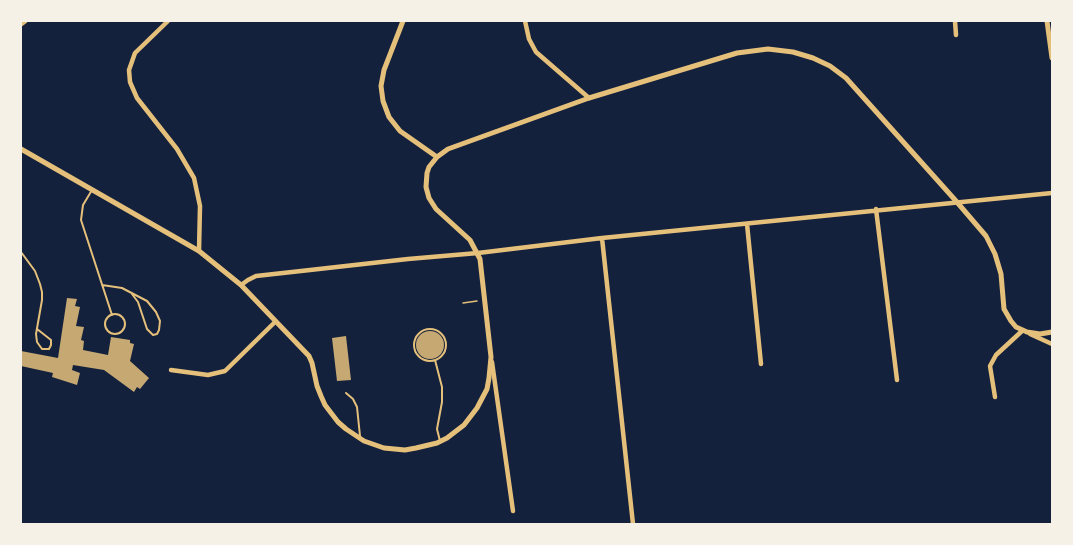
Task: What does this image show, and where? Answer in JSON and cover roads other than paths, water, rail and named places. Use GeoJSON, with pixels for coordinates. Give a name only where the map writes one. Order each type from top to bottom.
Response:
{"type":"FeatureCollection","features":[{"type":"Feature","properties":{"kind":"street"},"geometry":{"type":"LineString","coordinates":[[21,24],[25,21]]}},
{"type":"Feature","properties":{"kind":"street"},"geometry":{"type":"LineString","coordinates":[[168,21],[135,53],[129,70],[130,81],[137,98],[177,149],[194,178],[200,206],[199,251]]}},
{"type":"Feature","properties":{"kind":"street"},"geometry":{"type":"LineString","coordinates":[[404,21],[384,70],[381,86],[383,101],[389,117],[400,131],[437,157]]}},
{"type":"Feature","properties":{"kind":"street"},"geometry":{"type":"LineString","coordinates":[[525,21],[529,39],[536,52],[589,98]]}},
{"type":"Feature","properties":{"kind":"street"},"geometry":{"type":"LineString","coordinates":[[955,21],[956,35]]}},
{"type":"Feature","properties":{"kind":"street"},"geometry":{"type":"LineString","coordinates":[[1047,21],[1052,58]]}},
{"type":"Feature","properties":{"kind":"street"},"geometry":{"type":"LineString","coordinates":[[21,149],[199,251],[241,285],[311,360],[321,396],[331,414],[346,429],[374,445],[394,449],[416,448],[440,441],[464,425],[483,399],[489,378],[491,357],[478,253],[470,240],[436,209],[429,198],[426,186],[427,173],[437,157],[448,149],[589,98],[737,53],[768,49],[783,50],[813,58],[830,66],[846,78],[986,236],[995,254],[1005,309],[1011,321],[1025,332],[1052,344]]}},
{"type":"Feature","properties":{"kind":"street"},"geometry":{"type":"LineString","coordinates":[[241,285],[256,276],[876,209],[1052,193]]}},
{"type":"Feature","properties":{"kind":"street"},"geometry":{"type":"LineString","coordinates":[[876,209],[897,380]]}},
{"type":"Feature","properties":{"kind":"street"},"geometry":{"type":"LineString","coordinates":[[747,224],[761,364]]}},
{"type":"Feature","properties":{"kind":"street"},"geometry":{"type":"LineString","coordinates":[[602,238],[633,524]]}},
{"type":"Feature","properties":{"kind":"street"},"geometry":{"type":"LineString","coordinates":[[171,370],[208,375],[219,373],[230,367],[275,322]]}},
{"type":"Feature","properties":{"kind":"street"},"geometry":{"type":"LineString","coordinates":[[995,397],[990,366],[996,355],[1025,332],[1040,334],[1052,332]]}},
{"type":"Feature","properties":{"kind":"street"},"geometry":{"type":"LineString","coordinates":[[490,346],[513,511]]}},
{"type":"Feature","properties":{"kind":"lane"},"geometry":{"type":"LineString","coordinates":[[92,190],[83,205],[81,220],[112,315]]}},
{"type":"Feature","properties":{"kind":"lane"},"geometry":{"type":"LineString","coordinates":[[21,252],[35,271],[40,284],[42,300],[37,329],[36,338],[39,345],[45,350],[49,349],[51,340],[37,329]]}},
{"type":"Feature","properties":{"kind":"lane"},"geometry":{"type":"LineString","coordinates":[[102,285],[122,288],[147,301],[160,321],[157,334],[153,335],[147,329],[138,302],[132,294]]}},
{"type":"Feature","properties":{"kind":"lane"},"geometry":{"type":"LineString","coordinates":[[112,315],[121,317],[124,323],[123,329],[118,333],[111,333],[105,325],[106,319],[112,315]]}},
{"type":"Feature","properties":{"kind":"lane"},"geometry":{"type":"LineString","coordinates":[[435,329],[443,335],[445,340],[443,354],[435,360],[425,360],[415,350],[415,340],[425,330],[435,329]]}},
{"type":"Feature","properties":{"kind":"lane"},"geometry":{"type":"LineString","coordinates":[[435,360],[442,387],[437,429],[440,441]]}},
{"type":"Feature","properties":{"kind":"lane"},"geometry":{"type":"LineString","coordinates":[[346,393],[357,407],[361,439]]}}]}
